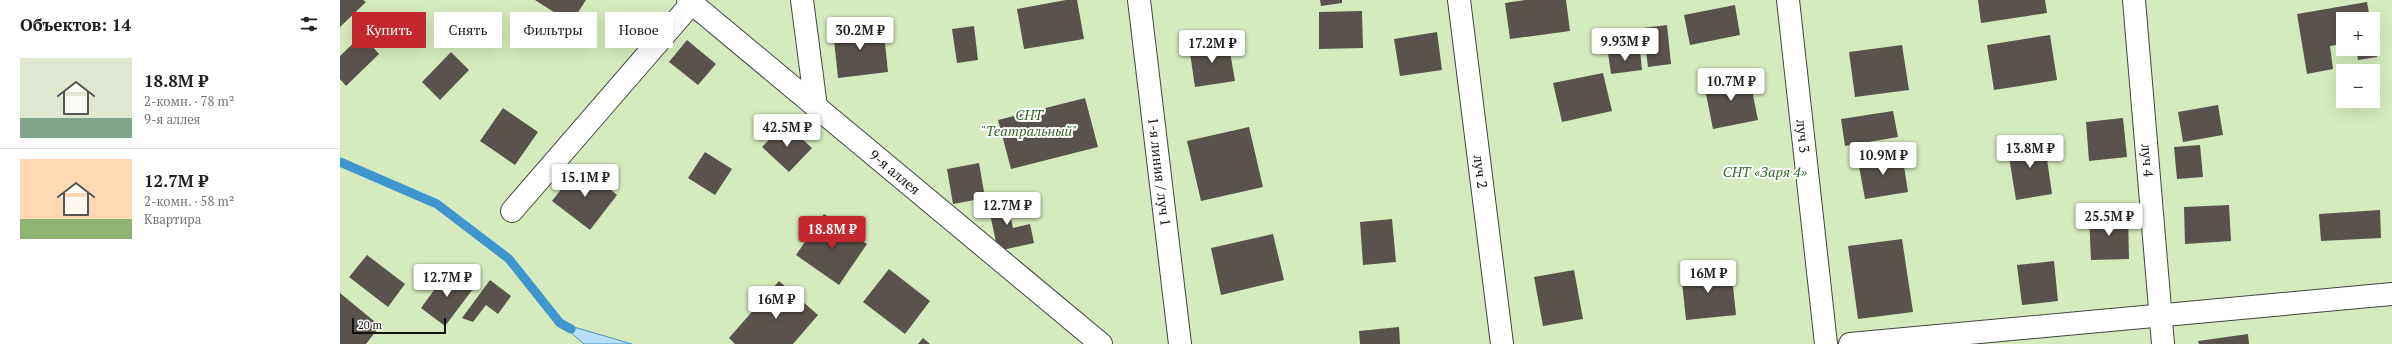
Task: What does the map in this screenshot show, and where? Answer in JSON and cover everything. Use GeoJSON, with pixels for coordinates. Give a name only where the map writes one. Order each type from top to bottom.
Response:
{"type":"FeatureCollection","features":[{"type":"Feature","properties":{"kind":"street"},"geometry":{"type":"LineString","coordinates":[[802,0],[816,107]]}},
{"type":"Feature","properties":{"kind":"street","name":"1-я линия / луч 1"},"geometry":{"type":"LineString","coordinates":[[1139,0],[1180,344]]}},
{"type":"Feature","properties":{"kind":"street","name":"луч 2"},"geometry":{"type":"LineString","coordinates":[[1459,0],[1502,344]]}},
{"type":"Feature","properties":{"kind":"street","name":"луч 3"},"geometry":{"type":"LineString","coordinates":[[1788,0],[1826,344]]}},
{"type":"Feature","properties":{"kind":"street","name":"луч 4"},"geometry":{"type":"LineString","coordinates":[[2134,0],[2163,344]]}},
{"type":"Feature","properties":{"kind":"street"},"geometry":{"type":"LineString","coordinates":[[512,211],[690,2]]}},
{"type":"Feature","properties":{"kind":"street","name":"9-я аллея"},"geometry":{"type":"LineString","coordinates":[[690,2],[1101,344]]}},
{"type":"Feature","properties":{"kind":"street"},"geometry":{"type":"LineString","coordinates":[[1850,344],[2392,294]]}},
{"type":"Feature","properties":{"kind":"green space","name":"СНТ «Заря 4»"},"geometry":{"type":"Polygon","coordinates":[[[340,0],[2392,0],[2392,344],[340,344],[340,0]]]}},
{"type":"Feature","properties":{"kind":"water"},"geometry":{"type":"Polygon","coordinates":[[[560,323],[632,344],[584,344],[560,323]]]}},
{"type":"Feature","properties":{"kind":"building"},"geometry":{"type":"Polygon","coordinates":[[[340,0],[363,0],[366,2],[356,12],[352,12],[352,15],[340,27],[340,0]]]}},
{"type":"Feature","properties":{"kind":"building"},"geometry":{"type":"Polygon","coordinates":[[[535,0],[586,0],[578,12],[554,12],[535,0]]]}},
{"type":"Feature","properties":{"kind":"building"},"geometry":{"type":"Polygon","coordinates":[[[1066,0],[1077,0],[1084,39],[1024,49],[1017,9],[1066,0]]]}},
{"type":"Feature","properties":{"kind":"building"},"geometry":{"type":"Polygon","coordinates":[[[1320,0],[1342,0],[1342,3],[1321,6],[1320,0]]]}},
{"type":"Feature","properties":{"kind":"building"},"geometry":{"type":"Polygon","coordinates":[[[1525,0],[1566,0],[1570,31],[1510,39],[1505,3],[1525,0]]]}},
{"type":"Feature","properties":{"kind":"building"},"geometry":{"type":"Polygon","coordinates":[[[1978,0],[2045,0],[2047,13],[1981,23],[1978,0]]]}},
{"type":"Feature","properties":{"kind":"building"},"geometry":{"type":"Polygon","coordinates":[[[2367,2],[2369,12],[2336,12],[2336,45],[2330,46],[2333,69],[2307,74],[2297,14],[2367,2]]]}},
{"type":"Feature","properties":{"kind":"building"},"geometry":{"type":"Polygon","coordinates":[[[1735,5],[1740,35],[1690,45],[1684,15],[1735,5]]]}},
{"type":"Feature","properties":{"kind":"building"},"geometry":{"type":"Polygon","coordinates":[[[1362,11],[1363,48],[1319,49],[1319,12],[1362,11]]]}},
{"type":"Feature","properties":{"kind":"building"},"geometry":{"type":"Polygon","coordinates":[[[883,24],[888,72],[838,78],[833,30],[883,24]]]}},
{"type":"Feature","properties":{"kind":"building"},"geometry":{"type":"Polygon","coordinates":[[[1667,25],[1671,64],[1648,67],[1643,28],[1667,25]]]}},
{"type":"Feature","properties":{"kind":"building"},"geometry":{"type":"Polygon","coordinates":[[[974,26],[978,60],[957,63],[952,29],[974,26]]]}},
{"type":"Feature","properties":{"kind":"building"},"geometry":{"type":"Polygon","coordinates":[[[1437,32],[1442,70],[1400,76],[1394,39],[1437,32]]]}},
{"type":"Feature","properties":{"kind":"building"},"geometry":{"type":"Polygon","coordinates":[[[2050,35],[2057,80],[1994,90],[1987,45],[2050,35]]]}},
{"type":"Feature","properties":{"kind":"building"},"geometry":{"type":"Polygon","coordinates":[[[687,40],[716,64],[698,85],[669,62],[687,40]]]}},
{"type":"Feature","properties":{"kind":"building"},"geometry":{"type":"Polygon","coordinates":[[[1228,40],[1235,81],[1195,87],[1189,46],[1228,40]]]}},
{"type":"Feature","properties":{"kind":"building"},"geometry":{"type":"Polygon","coordinates":[[[352,45],[352,48],[374,48],[379,54],[346,86],[340,79],[340,56],[352,45]]]}},
{"type":"Feature","properties":{"kind":"building"},"geometry":{"type":"Polygon","coordinates":[[[1902,45],[1909,90],[1855,97],[1849,52],[1902,45]]]}},
{"type":"Feature","properties":{"kind":"building"},"geometry":{"type":"Polygon","coordinates":[[[1640,50],[1642,70],[1611,74],[1608,53],[1640,50]]]}},
{"type":"Feature","properties":{"kind":"building"},"geometry":{"type":"Polygon","coordinates":[[[451,52],[469,70],[440,100],[422,82],[451,52]]]}},
{"type":"Feature","properties":{"kind":"building"},"geometry":{"type":"Polygon","coordinates":[[[2357,56],[2377,57],[2358,60],[2357,56]]]}},
{"type":"Feature","properties":{"kind":"building"},"geometry":{"type":"Polygon","coordinates":[[[1603,73],[1612,111],[1562,122],[1553,83],[1603,73]]]}},
{"type":"Feature","properties":{"kind":"building"},"geometry":{"type":"Polygon","coordinates":[[[1749,75],[1758,120],[1713,129],[1704,84],[1749,75]]]}},
{"type":"Feature","properties":{"kind":"building"},"geometry":{"type":"Polygon","coordinates":[[[1085,98],[1098,147],[1011,169],[998,120],[1085,98]]]}},
{"type":"Feature","properties":{"kind":"building"},"geometry":{"type":"Polygon","coordinates":[[[2218,105],[2223,135],[2183,142],[2178,112],[2218,105]]]}},
{"type":"Feature","properties":{"kind":"building"},"geometry":{"type":"Polygon","coordinates":[[[503,108],[538,132],[515,165],[480,141],[503,108]]]}},
{"type":"Feature","properties":{"kind":"building"},"geometry":{"type":"Polygon","coordinates":[[[1893,111],[1898,137],[1845,146],[1841,119],[1893,111]]]}},
{"type":"Feature","properties":{"kind":"building"},"geometry":{"type":"Polygon","coordinates":[[[2123,118],[2127,157],[2089,161],[2086,122],[2123,118]]]}},
{"type":"Feature","properties":{"kind":"building"},"geometry":{"type":"Polygon","coordinates":[[[785,123],[812,148],[789,172],[762,147],[785,123]]]}},
{"type":"Feature","properties":{"kind":"building"},"geometry":{"type":"Polygon","coordinates":[[[1249,127],[1263,187],[1201,201],[1187,141],[1249,127]]]}},
{"type":"Feature","properties":{"kind":"building"},"geometry":{"type":"Polygon","coordinates":[[[2044,138],[2052,194],[2016,200],[2007,144],[2044,138]]]}},
{"type":"Feature","properties":{"kind":"building"},"geometry":{"type":"Polygon","coordinates":[[[2200,145],[2203,177],[2177,179],[2174,147],[2200,145]]]}},
{"type":"Feature","properties":{"kind":"building"},"geometry":{"type":"Polygon","coordinates":[[[705,152],[732,169],[715,195],[688,178],[705,152]]]}},
{"type":"Feature","properties":{"kind":"building"},"geometry":{"type":"Polygon","coordinates":[[[1902,153],[1908,192],[1865,199],[1858,161],[1902,153]]]}},
{"type":"Feature","properties":{"kind":"building"},"geometry":{"type":"Polygon","coordinates":[[[979,163],[985,198],[953,204],[947,169],[979,163]]]}},
{"type":"Feature","properties":{"kind":"building"},"geometry":{"type":"Polygon","coordinates":[[[580,165],[617,195],[590,230],[552,201],[580,165]]]}},
{"type":"Feature","properties":{"kind":"building"},"geometry":{"type":"Polygon","coordinates":[[[1006,196],[1013,228],[1030,224],[1034,243],[998,251],[987,200],[1006,196]]]}},
{"type":"Feature","properties":{"kind":"building"},"geometry":{"type":"Polygon","coordinates":[[[2229,205],[2231,241],[2185,244],[2184,207],[2229,205]]]}},
{"type":"Feature","properties":{"kind":"building"},"geometry":{"type":"Polygon","coordinates":[[[2380,210],[2381,238],[2321,241],[2319,214],[2380,210]]]}},
{"type":"Feature","properties":{"kind":"building"},"geometry":{"type":"Polygon","coordinates":[[[824,214],[867,244],[839,285],[796,255],[824,214]]]}},
{"type":"Feature","properties":{"kind":"building"},"geometry":{"type":"Polygon","coordinates":[[[2128,214],[2129,259],[2091,260],[2089,215],[2128,214]]]}},
{"type":"Feature","properties":{"kind":"building"},"geometry":{"type":"Polygon","coordinates":[[[1392,219],[1396,262],[1363,265],[1360,222],[1392,219]]]}},
{"type":"Feature","properties":{"kind":"building"},"geometry":{"type":"Polygon","coordinates":[[[1273,234],[1284,280],[1221,295],[1211,248],[1273,234]]]}},
{"type":"Feature","properties":{"kind":"building"},"geometry":{"type":"Polygon","coordinates":[[[1902,239],[1913,312],[1858,319],[1848,246],[1902,239]]]}},
{"type":"Feature","properties":{"kind":"building"},"geometry":{"type":"Polygon","coordinates":[[[367,255],[405,284],[388,307],[349,277],[367,255]]]}},
{"type":"Feature","properties":{"kind":"building"},"geometry":{"type":"Polygon","coordinates":[[[2054,261],[2058,301],[2022,305],[2017,265],[2054,261]]]}},
{"type":"Feature","properties":{"kind":"building"},"geometry":{"type":"Polygon","coordinates":[[[1731,267],[1736,315],[1686,320],[1681,272],[1731,267]]]}},
{"type":"Feature","properties":{"kind":"building"},"geometry":{"type":"Polygon","coordinates":[[[889,269],[930,301],[905,334],[863,302],[889,269]]]}},
{"type":"Feature","properties":{"kind":"building"},"geometry":{"type":"Polygon","coordinates":[[[1574,270],[1583,319],[1543,326],[1534,277],[1574,270]]]}},
{"type":"Feature","properties":{"kind":"building"},"geometry":{"type":"Polygon","coordinates":[[[448,271],[473,289],[445,326],[421,308],[448,271]]]}},
{"type":"Feature","properties":{"kind":"building"},"geometry":{"type":"Polygon","coordinates":[[[490,280],[511,296],[498,314],[486,305],[473,322],[462,318],[490,280]]]}},
{"type":"Feature","properties":{"kind":"building"},"geometry":{"type":"Polygon","coordinates":[[[779,281],[818,315],[793,344],[735,344],[729,338],[779,281]]]}},
{"type":"Feature","properties":{"kind":"building"},"geometry":{"type":"Polygon","coordinates":[[[340,293],[380,326],[366,344],[340,344],[340,293]]]}},
{"type":"Feature","properties":{"kind":"building"},"geometry":{"type":"Polygon","coordinates":[[[1399,327],[1400,344],[1360,344],[1359,331],[1399,327]]]}},
{"type":"Feature","properties":{"kind":"building"},"geometry":{"type":"Polygon","coordinates":[[[2248,334],[2249,344],[2199,344],[2198,341],[2248,334]]]}},
{"type":"Feature","properties":{"kind":"building"},"geometry":{"type":"Polygon","coordinates":[[[923,338],[930,344],[918,344],[923,338]]]}},
{"type":"Feature","properties":{"kind":"waterway"},"geometry":{"type":"LineString","coordinates":[[340,162],[437,204],[509,259],[560,323],[571,329]]}},
{"type":"Feature","properties":{"kind":"park label","name":"СНТ \"Театральный\""},"geometry":{"type":"Point","coordinates":[1029,124]}}]}
